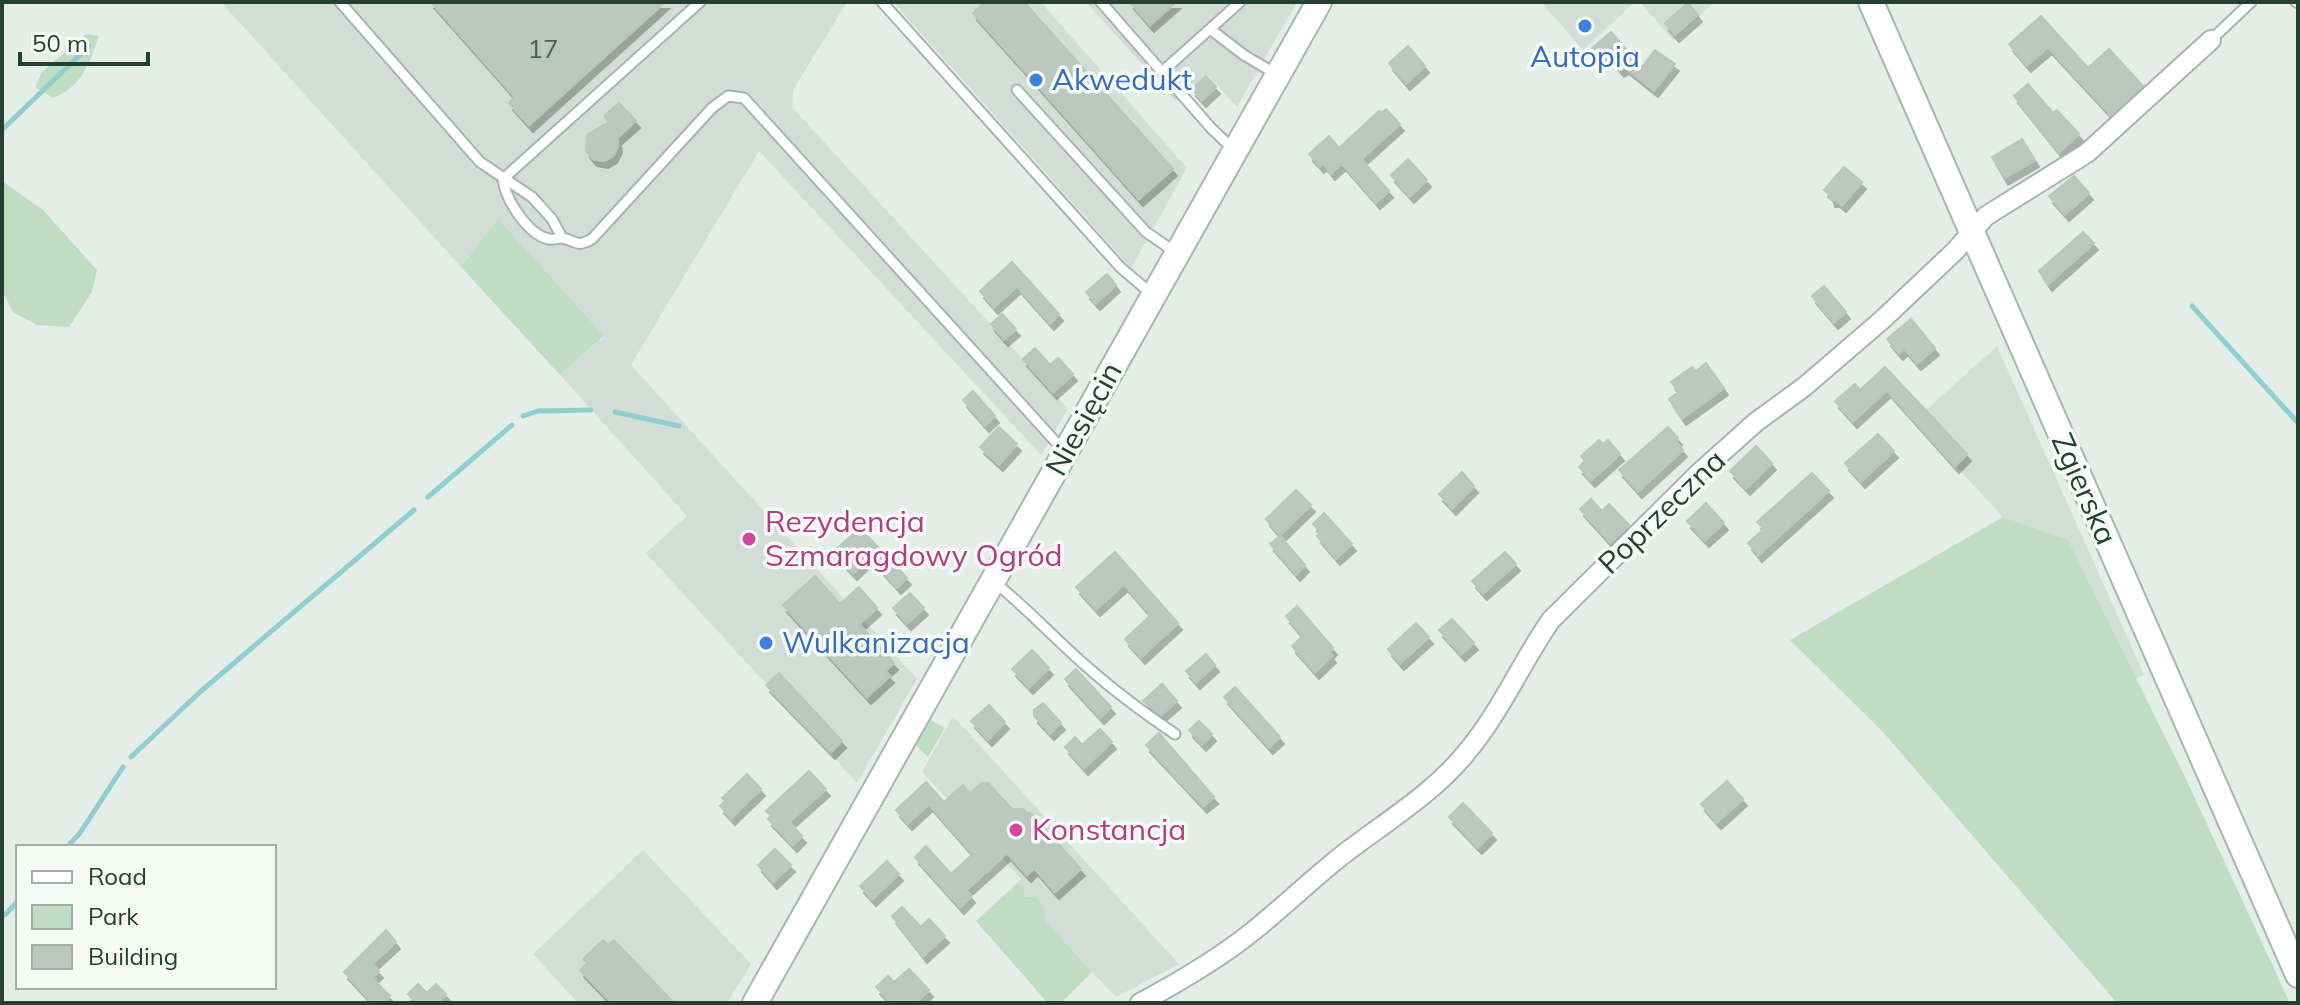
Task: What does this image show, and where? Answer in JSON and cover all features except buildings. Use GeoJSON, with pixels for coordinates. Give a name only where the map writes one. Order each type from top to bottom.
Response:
{"type":"FeatureCollection","features":[{"type":"Feature","properties":{"kind":"street","name":"Niesięcin"},"geometry":{"type":"LineString","coordinates":[[755,1003],[1319,2]]}},
{"type":"Feature","properties":{"kind":"street","name":"Zgierska"},"geometry":{"type":"LineString","coordinates":[[1871,2],[2298,975]]}},
{"type":"Feature","properties":{"kind":"street","name":"Poprzeczna"},"geometry":{"type":"LineString","coordinates":[[1140,1003],[1189,976],[1242,940],[1331,864],[1434,785],[1465,755],[1487,725],[1531,648],[1551,620],[1699,473],[1756,422],[1804,387],[1882,320],[1955,251],[1986,216],[2101,141],[2211,40]]}},
{"type":"Feature","properties":{"kind":"lane"},"geometry":{"type":"LineString","coordinates":[[340,2],[480,162],[532,197],[552,219],[562,238],[573,244],[592,239],[712,108],[728,96],[744,98],[1066,452]]}},
{"type":"Feature","properties":{"kind":"lane"},"geometry":{"type":"LineString","coordinates":[[503,179],[700,2]]}},
{"type":"Feature","properties":{"kind":"lane"},"geometry":{"type":"LineString","coordinates":[[882,2],[1121,268],[1155,297]]}},
{"type":"Feature","properties":{"kind":"lane"},"geometry":{"type":"LineString","coordinates":[[1101,2],[1211,128],[1235,151]]}},
{"type":"Feature","properties":{"kind":"lane"},"geometry":{"type":"LineString","coordinates":[[1163,71],[1240,2]]}},
{"type":"Feature","properties":{"kind":"lane"},"geometry":{"type":"LineString","coordinates":[[2211,40],[2251,2]]}},
{"type":"Feature","properties":{"kind":"lane"},"geometry":{"type":"LineString","coordinates":[[1210,29],[1277,75]]}},
{"type":"Feature","properties":{"kind":"lane"},"geometry":{"type":"LineString","coordinates":[[1017,90],[1141,227],[1178,253]]}},
{"type":"Feature","properties":{"kind":"lane"},"geometry":{"type":"LineString","coordinates":[[503,179],[510,204],[539,235],[551,240],[562,238]]}},
{"type":"Feature","properties":{"kind":"lane"},"geometry":{"type":"LineString","coordinates":[[993,581],[1016,598],[1106,683],[1175,734]]}},
{"type":"Feature","properties":{"kind":"shaded area"},"geometry":{"type":"Polygon","coordinates":[[[221,2],[847,2],[793,90],[792,107],[1068,409],[1041,455],[759,151],[631,365],[917,679],[857,783],[646,553],[687,516],[560,375],[604,337],[498,220],[461,267],[221,2]]]}},
{"type":"Feature","properties":{"kind":"shaded area","name":"Akwedukt"},"geometry":{"type":"Polygon","coordinates":[[[893,2],[1041,2],[1187,168],[1131,268],[893,2]]]}},
{"type":"Feature","properties":{"kind":"shaded area"},"geometry":{"type":"Polygon","coordinates":[[[1086,2],[1297,2],[1237,107],[1207,74],[1176,102],[1086,2]]]}},
{"type":"Feature","properties":{"kind":"shaded area","name":"Autopia"},"geometry":{"type":"Polygon","coordinates":[[[1541,2],[1635,2],[1583,50],[1541,2]]]}},
{"type":"Feature","properties":{"kind":"shaded area"},"geometry":{"type":"Polygon","coordinates":[[[1640,2],[1715,2],[1673,40],[1640,2]]]}},
{"type":"Feature","properties":{"kind":"shaded area"},"geometry":{"type":"Polygon","coordinates":[[[1997,346],[2144,675],[2087,699],[2003,517],[1914,421],[1997,346]]]}},
{"type":"Feature","properties":{"kind":"shaded area","name":"Konstancja"},"geometry":{"type":"Polygon","coordinates":[[[953,716],[1179,964],[1116,997],[1092,972],[1061,1003],[1048,1003],[976,921],[1021,879],[922,772],[953,716]]]}},
{"type":"Feature","properties":{"kind":"shaded area"},"geometry":{"type":"Polygon","coordinates":[[[643,850],[751,964],[727,1003],[578,1003],[533,954],[643,850]]]}},
{"type":"Feature","properties":{"kind":"green space"},"geometry":{"type":"Polygon","coordinates":[[[86,34],[99,36],[78,81],[53,98],[35,87],[42,72],[86,34]]]}},
{"type":"Feature","properties":{"kind":"green space"},"geometry":{"type":"Polygon","coordinates":[[[2,181],[43,210],[97,270],[92,292],[69,327],[37,325],[13,312],[2,290],[2,181]]]}},
{"type":"Feature","properties":{"kind":"green space"},"geometry":{"type":"Polygon","coordinates":[[[498,219],[604,336],[560,375],[461,267],[498,219]]]}},
{"type":"Feature","properties":{"kind":"green space"},"geometry":{"type":"Polygon","coordinates":[[[2003,517],[2068,540],[2185,777],[2290,1003],[2117,1003],[1883,732],[1790,640],[2003,517]]]}},
{"type":"Feature","properties":{"kind":"green space"},"geometry":{"type":"Polygon","coordinates":[[[930,720],[945,728],[928,757],[916,745],[930,720]]]}},
{"type":"Feature","properties":{"kind":"green space"},"geometry":{"type":"Polygon","coordinates":[[[1018,884],[1025,888],[1025,897],[1036,897],[1044,907],[1045,921],[1092,972],[1061,1003],[1048,1003],[976,921],[1018,884]]]}},
{"type":"Feature","properties":{"kind":"waterway"},"geometry":{"type":"LineString","coordinates":[[2,130],[89,46]]}},
{"type":"Feature","properties":{"kind":"waterway"},"geometry":{"type":"LineString","coordinates":[[2192,306],[2298,423]]}},
{"type":"Feature","properties":{"kind":"waterway"},"geometry":{"type":"LineString","coordinates":[[523,416],[538,411],[591,410]]}},
{"type":"Feature","properties":{"kind":"waterway"},"geometry":{"type":"LineString","coordinates":[[615,412],[679,426]]}},
{"type":"Feature","properties":{"kind":"waterway"},"geometry":{"type":"LineString","coordinates":[[428,497],[512,425]]}},
{"type":"Feature","properties":{"kind":"waterway"},"geometry":{"type":"LineString","coordinates":[[131,757],[200,692],[414,510]]}},
{"type":"Feature","properties":{"kind":"waterway"},"geometry":{"type":"LineString","coordinates":[[69,845],[123,767]]}},
{"type":"Feature","properties":{"kind":"waterway"},"geometry":{"type":"LineString","coordinates":[[5,915],[16,903]]}},
{"type":"Feature","properties":{"kind":"place","name":"Autopia"},"geometry":{"type":"Point","coordinates":[1585,26]}},
{"type":"Feature","properties":{"kind":"place","name":"Akwedukt"},"geometry":{"type":"Point","coordinates":[1036,80]}},
{"type":"Feature","properties":{"kind":"place","name":"Rezydencja Szmaragdowy Ogród"},"geometry":{"type":"Point","coordinates":[749,539]}},
{"type":"Feature","properties":{"kind":"place","name":"Wulkanizacja"},"geometry":{"type":"Point","coordinates":[766,643]}},
{"type":"Feature","properties":{"kind":"place","name":"Konstancja"},"geometry":{"type":"Point","coordinates":[1016,830]}}]}
